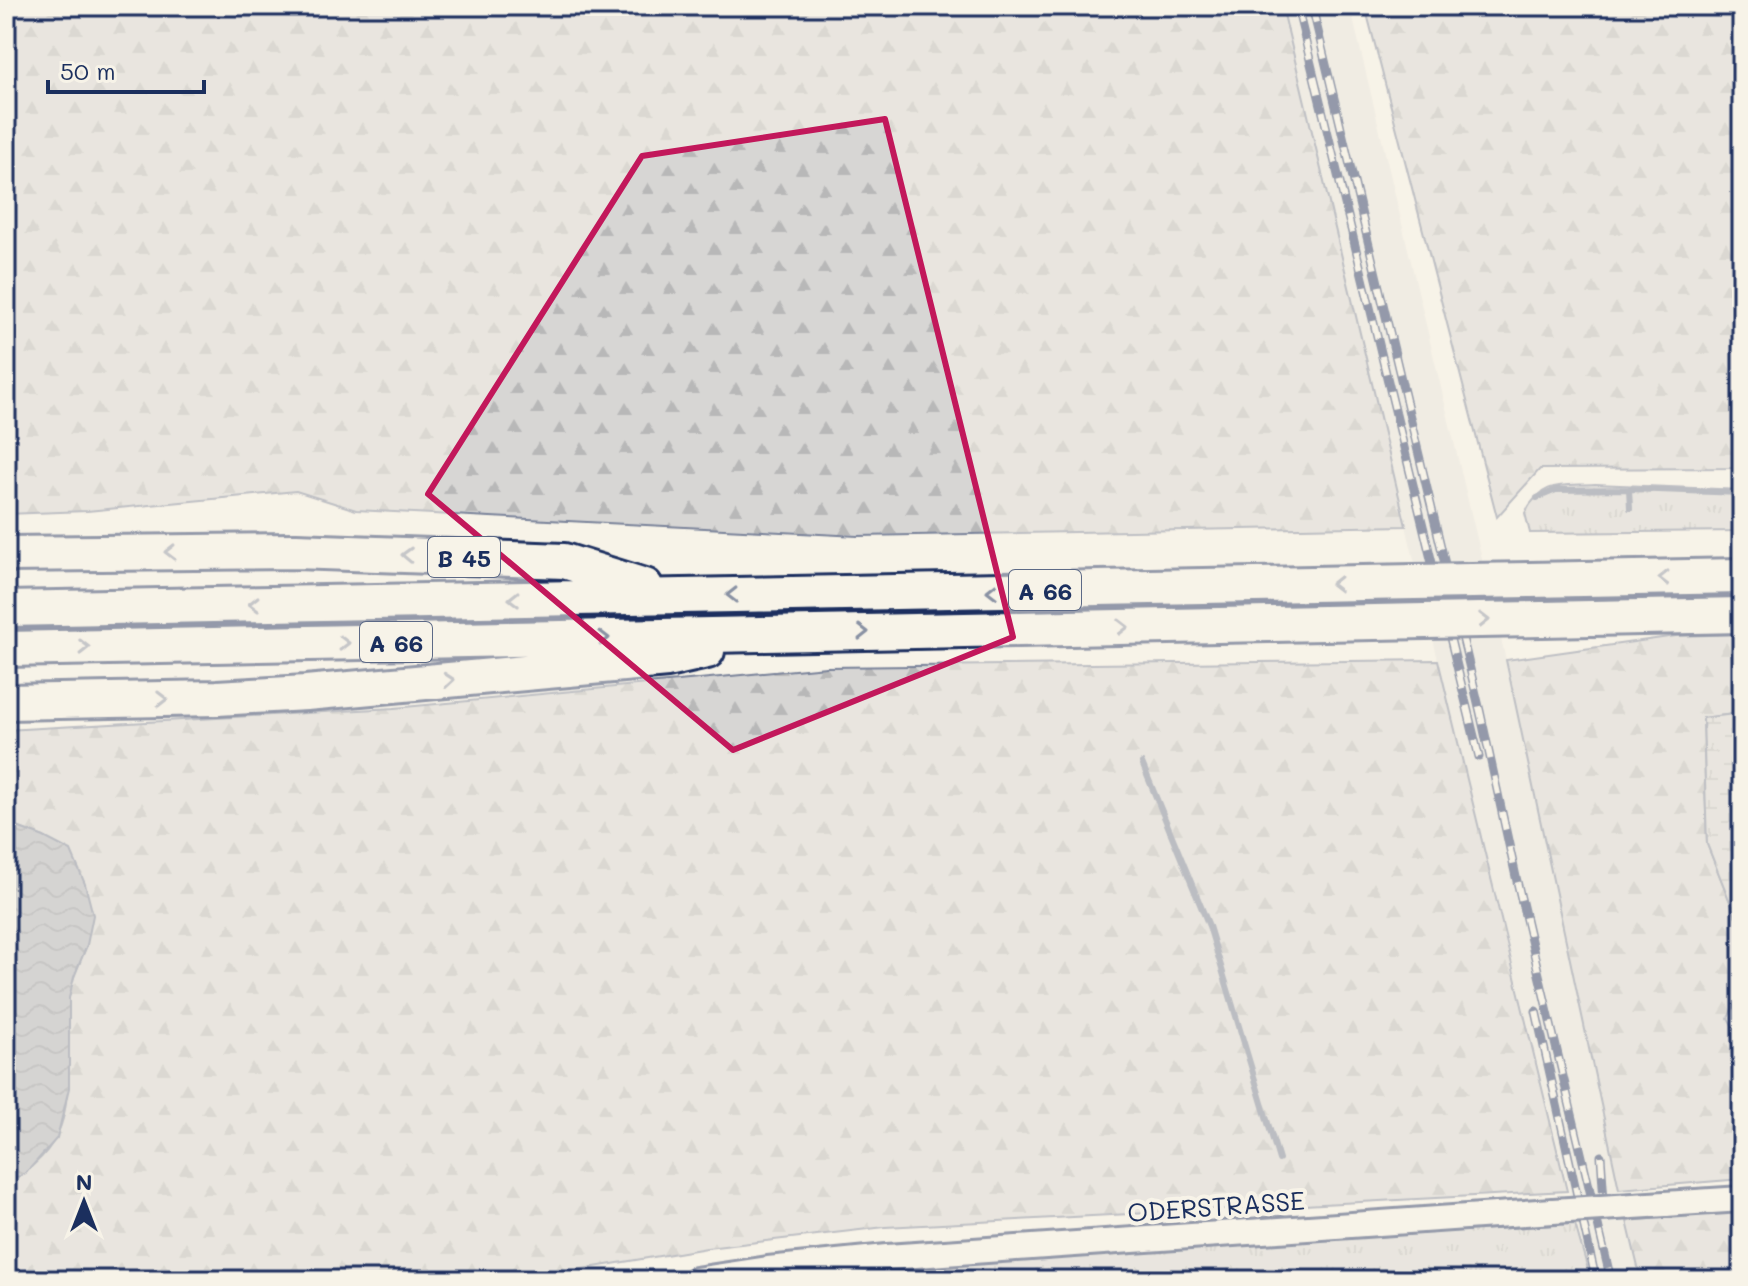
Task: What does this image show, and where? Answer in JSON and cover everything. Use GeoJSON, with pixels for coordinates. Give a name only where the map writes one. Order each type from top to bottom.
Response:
{"type":"FeatureCollection","features":[{"type":"Feature","properties":{"kind":"highway","name":"B 45"},"geometry":{"type":"LineString","coordinates":[[6,554],[296,551],[564,561],[676,595]]}},
{"type":"Feature","properties":{"kind":"highway","name":"A 66"},"geometry":{"type":"LineString","coordinates":[[6,609],[1742,576]]}},
{"type":"Feature","properties":{"kind":"highway","name":"A 66"},"geometry":{"type":"LineString","coordinates":[[6,649],[1742,615]]}},
{"type":"Feature","properties":{"kind":"highway","name":"A 66"},"geometry":{"type":"LineString","coordinates":[[6,702],[306,693],[667,660],[785,634]]}},
{"type":"Feature","properties":{"kind":"street","name":"ODERSTRASSE"},"geometry":{"type":"LineString","coordinates":[[695,1280],[887,1257],[1742,1199]]}},
{"type":"Feature","properties":{"kind":"highlighted area"},"geometry":{"type":"Polygon","coordinates":[[[885,119],[1013,637],[733,750],[428,494],[642,156],[885,119]]]}},
{"type":"Feature","properties":{"kind":"shaded area"},"geometry":{"type":"Polygon","coordinates":[[[1282,6],[1350,6],[1506,660],[1641,1280],[1591,1280],[1438,660],[1282,6]]]}},
{"type":"Feature","properties":{"kind":"green space"},"geometry":{"type":"Polygon","coordinates":[[[6,6],[1282,6],[1406,526],[858,536],[356,510],[296,491],[87,511],[6,514],[6,6]]]}},
{"type":"Feature","properties":{"kind":"green space"},"geometry":{"type":"Polygon","coordinates":[[[1365,6],[1742,6],[1742,468],[1540,469],[1497,517],[1365,6]]]}},
{"type":"Feature","properties":{"kind":"green space"},"geometry":{"type":"Polygon","coordinates":[[[1563,485],[1742,490],[1742,531],[1530,533],[1525,513],[1538,495],[1563,485]]]}},
{"type":"Feature","properties":{"kind":"green space"},"geometry":{"type":"Polygon","coordinates":[[[1742,634],[1742,713],[1703,718],[1707,844],[1742,932],[1742,990],[1728,1018],[1742,1042],[1742,1179],[1619,1189],[1506,660],[1676,636],[1742,634]]]}},
{"type":"Feature","properties":{"kind":"green space"},"geometry":{"type":"Polygon","coordinates":[[[1438,660],[1567,1191],[885,1227],[707,1248],[517,1280],[6,1280],[6,1183],[33,1166],[50,1146],[61,1125],[68,1078],[69,998],[87,945],[44,837],[6,823],[6,730],[394,708],[826,667],[1438,660]]]}},
{"type":"Feature","properties":{"kind":"green space"},"geometry":{"type":"Polygon","coordinates":[[[1742,713],[1742,932],[1707,844],[1703,718],[1742,713]]]}},
{"type":"Feature","properties":{"kind":"green space"},"geometry":{"type":"Polygon","coordinates":[[[1742,1211],[1742,1280],[1641,1280],[1627,1221],[1742,1211]]]}},
{"type":"Feature","properties":{"kind":"green space"},"geometry":{"type":"Polygon","coordinates":[[[1575,1224],[1591,1280],[802,1280],[1208,1246],[1575,1224]]]}},
{"type":"Feature","properties":{"kind":"water"},"geometry":{"type":"Polygon","coordinates":[[[6,823],[71,851],[85,884],[93,915],[87,945],[69,998],[69,1088],[57,1138],[26,1173],[6,1183],[6,823]]]}},
{"type":"Feature","properties":{"kind":"waterway"},"geometry":{"type":"LineString","coordinates":[[1629,489],[1742,493]]}},
{"type":"Feature","properties":{"kind":"waterway"},"geometry":{"type":"LineString","coordinates":[[1537,498],[1556,490],[1629,489],[1630,508]]}},
{"type":"Feature","properties":{"kind":"waterway"},"geometry":{"type":"LineString","coordinates":[[1142,763],[1209,926],[1279,1160]]}},
{"type":"Feature","properties":{"kind":"railway"},"geometry":{"type":"LineString","coordinates":[[1297,6],[1479,757]]}},
{"type":"Feature","properties":{"kind":"railway"},"geometry":{"type":"LineString","coordinates":[[1312,6],[1480,711],[1611,1280]]}},
{"type":"Feature","properties":{"kind":"railway"},"geometry":{"type":"LineString","coordinates":[[1536,1011],[1596,1280]]}},
{"type":"Feature","properties":{"kind":"railway"},"geometry":{"type":"LineString","coordinates":[[1601,1156],[1605,1216]]}}]}
